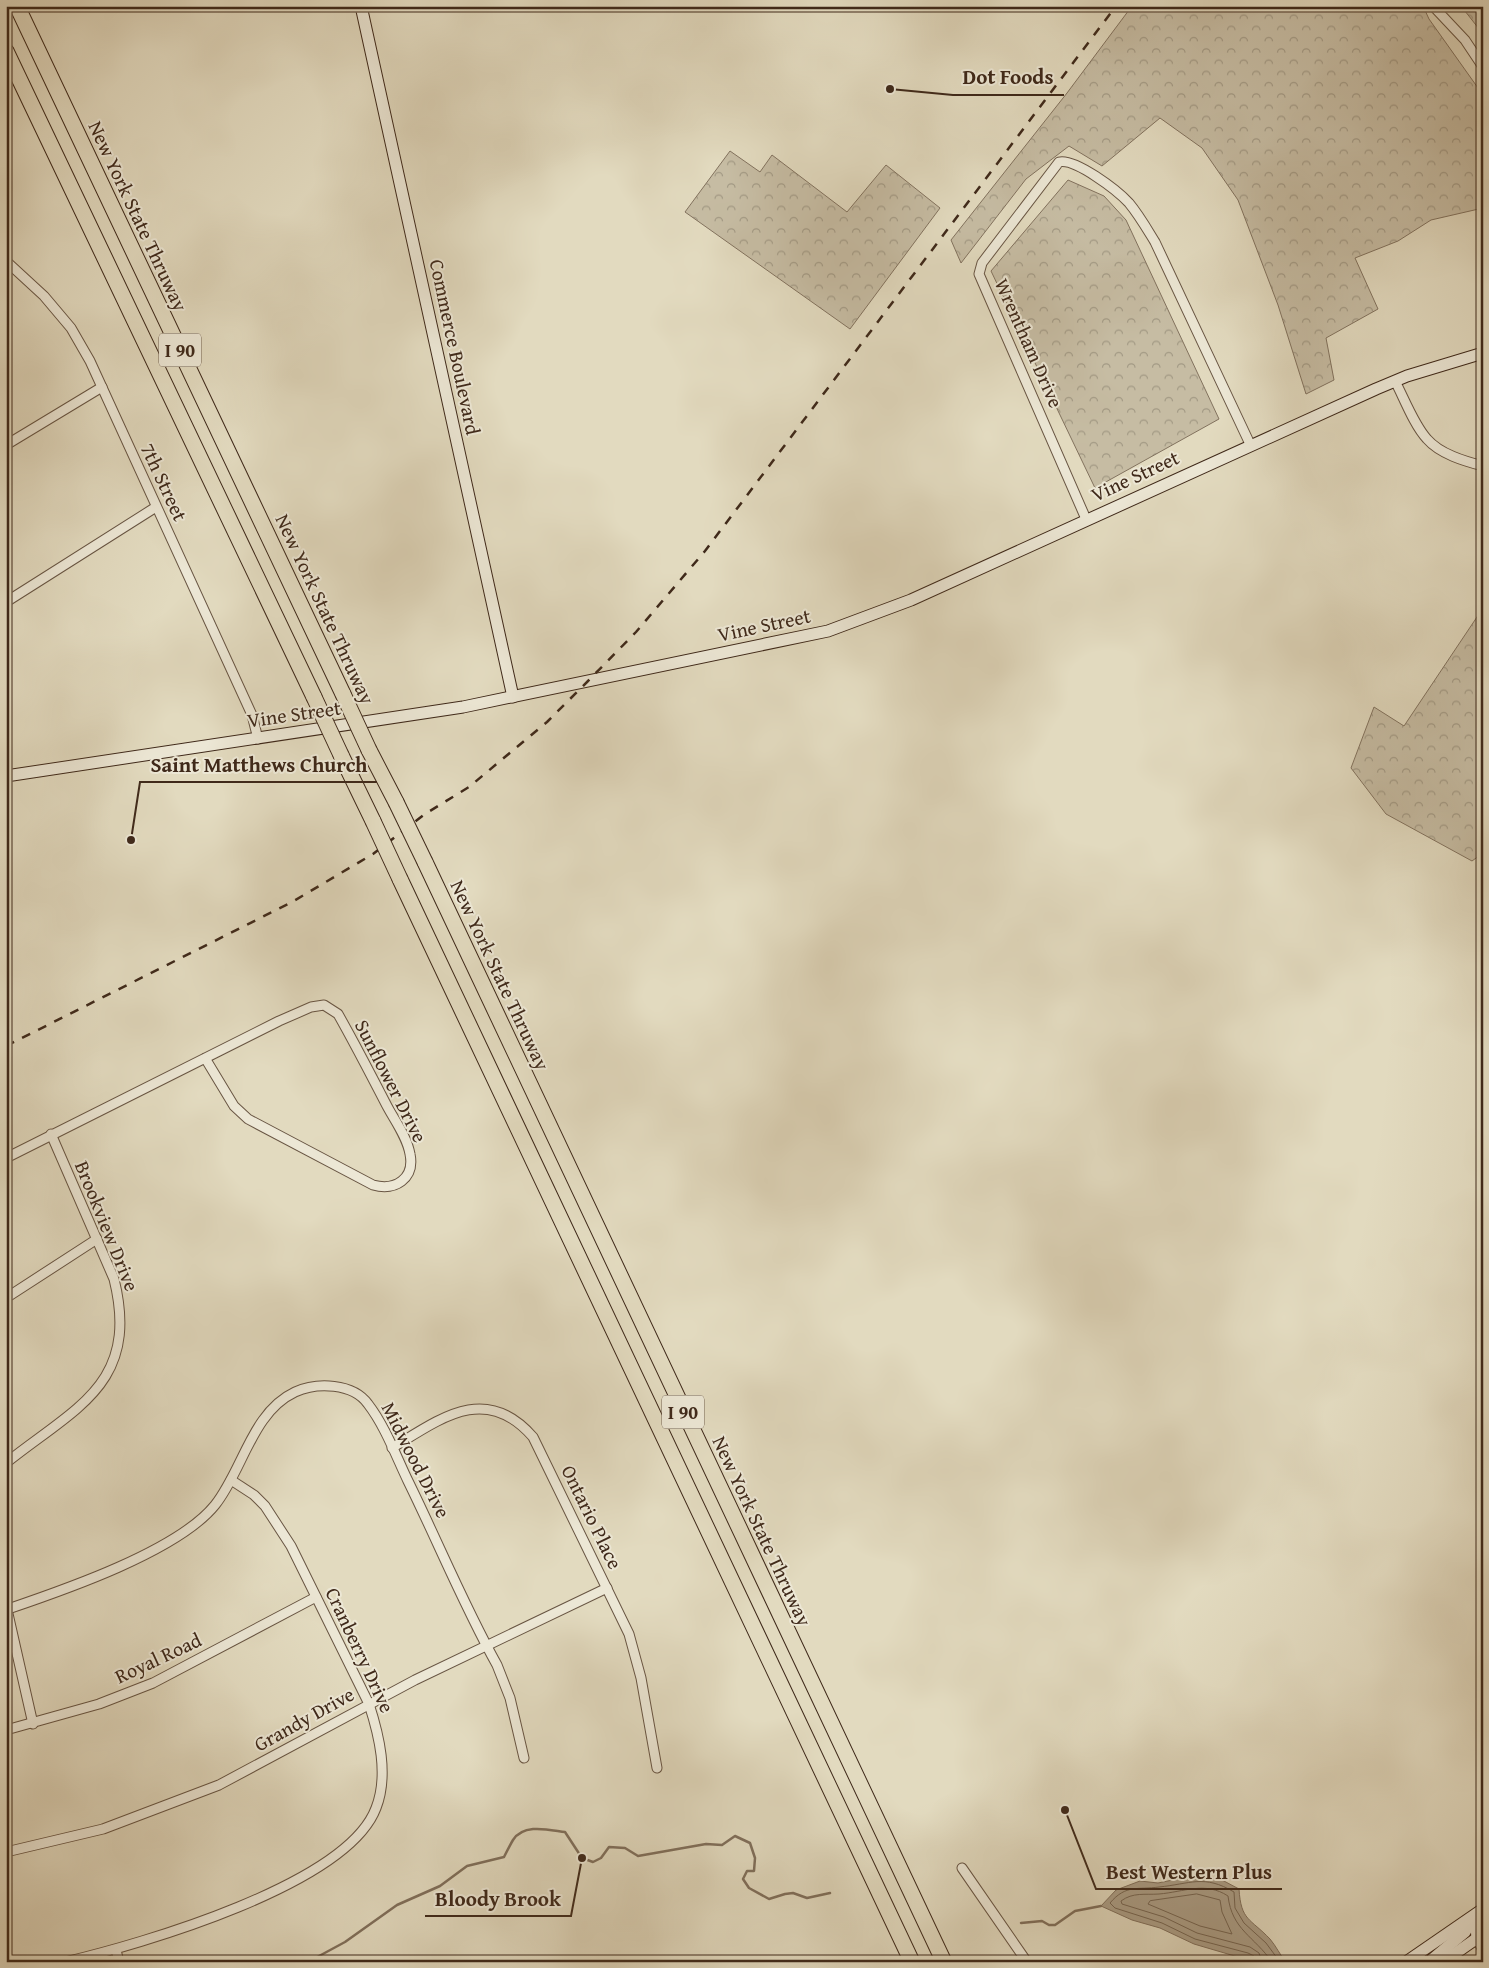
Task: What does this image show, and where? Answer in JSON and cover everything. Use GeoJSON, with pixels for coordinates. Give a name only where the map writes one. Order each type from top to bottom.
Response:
{"type":"FeatureCollection","features":[{"type":"Feature","properties":{"kind":"highway","name":"New York State Thruway"},"geometry":{"type":"LineString","coordinates":[[16,6],[369,750],[425,862],[944,1962]]}},
{"type":"Feature","properties":{"kind":"highway","name":"I 90"},"geometry":{"type":"LineString","coordinates":[[6,51],[314,696],[912,1962]]}},
{"type":"Feature","properties":{"kind":"street","name":"Commerce Boulevard"},"geometry":{"type":"LineString","coordinates":[[361,6],[513,697]]}},
{"type":"Feature","properties":{"kind":"street"},"geometry":{"type":"LineString","coordinates":[[1432,6],[1465,40],[1483,67]]}},
{"type":"Feature","properties":{"kind":"street","name":"Wrentham Drive"},"geometry":{"type":"LineString","coordinates":[[1086,519],[979,274],[982,263],[1059,162],[1066,161],[1082,168],[1120,195],[1140,218],[1155,242],[1250,444]]}},
{"type":"Feature","properties":{"kind":"street","name":"7th Street"},"geometry":{"type":"LineString","coordinates":[[6,261],[44,296],[71,328],[102,387],[252,715],[258,739]]}},
{"type":"Feature","properties":{"kind":"street","name":"Vine Street"},"geometry":{"type":"LineString","coordinates":[[6,776],[463,707],[828,631],[911,600],[1250,444],[1395,381],[1483,353]]}},
{"type":"Feature","properties":{"kind":"street"},"geometry":{"type":"LineString","coordinates":[[1395,381],[1426,439],[1436,447],[1466,462],[1483,466]]}},
{"type":"Feature","properties":{"kind":"street"},"geometry":{"type":"LineString","coordinates":[[6,445],[102,387]]}},
{"type":"Feature","properties":{"kind":"street"},"geometry":{"type":"LineString","coordinates":[[6,602],[156,507]]}},
{"type":"Feature","properties":{"kind":"street","name":"Sunflower Drive"},"geometry":{"type":"LineString","coordinates":[[6,1158],[51,1134],[279,1021],[311,1007],[324,1005],[333,1010],[351,1037],[406,1141],[411,1166],[405,1178],[392,1187],[384,1188],[373,1185],[248,1119],[234,1106],[205,1058]]}},
{"type":"Feature","properties":{"kind":"street","name":"Brookview Drive"},"geometry":{"type":"LineString","coordinates":[[6,1463],[72,1414],[94,1394],[115,1358],[121,1328],[120,1304],[114,1279],[51,1134]]}},
{"type":"Feature","properties":{"kind":"street"},"geometry":{"type":"LineString","coordinates":[[6,1298],[97,1239]]}},
{"type":"Feature","properties":{"kind":"street","name":"Midwood Drive"},"geometry":{"type":"LineString","coordinates":[[7,1606],[114,1569],[178,1536],[199,1521],[215,1505],[231,1480],[260,1426],[277,1404],[296,1391],[317,1385],[335,1386],[354,1391],[364,1399],[392,1448],[486,1645],[510,1698],[524,1758]]}},
{"type":"Feature","properties":{"kind":"street","name":"Ontario Place"},"geometry":{"type":"LineString","coordinates":[[392,1448],[432,1424],[464,1409],[482,1408],[503,1412],[524,1426],[534,1437],[629,1634],[641,1678],[657,1768]]}},
{"type":"Feature","properties":{"kind":"street","name":"Cranberry Drive"},"geometry":{"type":"LineString","coordinates":[[65,1962],[116,1950],[175,1932],[257,1898],[329,1861],[356,1839],[368,1825],[377,1807],[381,1760],[378,1730],[369,1704],[291,1546],[265,1506],[254,1495],[231,1480]]}},
{"type":"Feature","properties":{"kind":"street","name":"Grandy Drive"},"geometry":{"type":"LineString","coordinates":[[6,1852],[103,1829],[177,1803],[219,1785],[369,1704],[486,1645],[607,1588]]}},
{"type":"Feature","properties":{"kind":"street","name":"Royal Road"},"geometry":{"type":"LineString","coordinates":[[6,1730],[99,1704],[153,1683],[316,1597]]}},
{"type":"Feature","properties":{"kind":"street"},"geometry":{"type":"LineString","coordinates":[[7,1606],[33,1724]]}},
{"type":"Feature","properties":{"kind":"street"},"geometry":{"type":"LineString","coordinates":[[962,1868],[1027,1962]]}},
{"type":"Feature","properties":{"kind":"street"},"geometry":{"type":"LineString","coordinates":[[1406,1962],[1471,1925],[1478,1913]]}},
{"type":"Feature","properties":{"kind":"street"},"geometry":{"type":"LineString","coordinates":[[1478,1913],[1479,1936],[1483,1950]]}},
{"type":"Feature","properties":{"kind":"street"},"geometry":{"type":"LineString","coordinates":[[1444,1962],[1479,1936],[1483,1926]]}},
{"type":"Feature","properties":{"kind":"street"},"geometry":{"type":"LineString","coordinates":[[1461,1930],[1479,1936]]}},
{"type":"Feature","properties":{"kind":"street"},"geometry":{"type":"LineString","coordinates":[[1429,1962],[1461,1930]]}},
{"type":"Feature","properties":{"kind":"street"},"geometry":{"type":"LineString","coordinates":[[116,1950],[119,1962]]}},
{"type":"Feature","properties":{"kind":"green space"},"geometry":{"type":"Polygon","coordinates":[[[1132,6],[1423,6],[1429,19],[1483,95],[1483,208],[1431,220],[1398,241],[1355,258],[1378,309],[1326,338],[1334,380],[1306,394],[1278,305],[1238,200],[1202,148],[1160,118],[1102,166],[1069,146],[1026,179],[961,263],[951,240],[1067,93],[1132,6]]]}},
{"type":"Feature","properties":{"kind":"green space"},"geometry":{"type":"Polygon","coordinates":[[[1461,6],[1483,6],[1483,34],[1461,6]]]}},
{"type":"Feature","properties":{"kind":"green space"},"geometry":{"type":"Polygon","coordinates":[[[730,151],[760,172],[772,155],[847,212],[886,165],[940,208],[850,329],[685,212],[730,151]]]}},
{"type":"Feature","properties":{"kind":"green space"},"geometry":{"type":"Polygon","coordinates":[[[1068,180],[1104,196],[1126,220],[1219,419],[1095,488],[991,271],[1068,180]]]}},
{"type":"Feature","properties":{"kind":"green space"},"geometry":{"type":"Polygon","coordinates":[[[1483,608],[1483,853],[1472,861],[1386,814],[1351,768],[1374,707],[1404,726],[1483,608]]]}},
{"type":"Feature","properties":{"kind":"water"},"geometry":{"type":"Polygon","coordinates":[[[1197,1875],[1222,1880],[1239,1889],[1244,1913],[1270,1939],[1286,1962],[1255,1962],[1194,1944],[1160,1928],[1132,1920],[1101,1906],[1116,1890],[1140,1881],[1158,1883],[1197,1875]]]}},
{"type":"Feature","properties":{"kind":"waterway"},"geometry":{"type":"LineString","coordinates":[[308,1962],[345,1942],[397,1905],[440,1886],[467,1866],[504,1857],[513,1840],[524,1831],[530,1829],[565,1832],[582,1858],[593,1862],[601,1858],[609,1847],[625,1848],[638,1856],[706,1844],[722,1845],[735,1836],[750,1843],[755,1858],[754,1871],[747,1871],[743,1879],[749,1888],[769,1899],[793,1893],[807,1898],[830,1893]]}},
{"type":"Feature","properties":{"kind":"waterway"},"geometry":{"type":"LineString","coordinates":[[1021,1923],[1042,1921],[1049,1925],[1055,1925],[1075,1911],[1101,1906]]}},
{"type":"Feature","properties":{"kind":"railway"},"geometry":{"type":"LineString","coordinates":[[6,1046],[292,902],[373,854],[425,814],[469,787],[547,722],[636,632],[705,551],[1116,6]]}},
{"type":"Feature","properties":{"kind":"place","name":"Dot Foods"},"geometry":{"type":"Point","coordinates":[890,89]}},
{"type":"Feature","properties":{"kind":"place","name":"Saint Matthews Church"},"geometry":{"type":"Point","coordinates":[131,840]}},
{"type":"Feature","properties":{"kind":"place","name":"Best Western Plus"},"geometry":{"type":"Point","coordinates":[1065,1810]}},
{"type":"Feature","properties":{"kind":"place","name":"Bloody Brook"},"geometry":{"type":"Point","coordinates":[582,1858]}}]}
